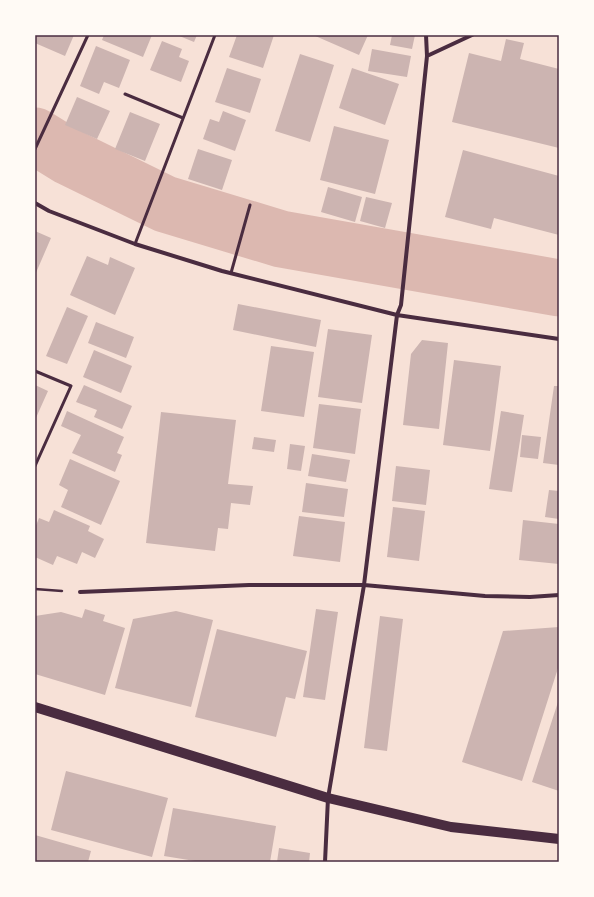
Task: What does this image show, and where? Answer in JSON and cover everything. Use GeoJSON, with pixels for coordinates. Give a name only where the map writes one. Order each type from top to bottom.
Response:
{"type":"FeatureCollection","features":[{"type":"Feature","properties":{"kind":"main road"},"geometry":{"type":"LineString","coordinates":[[35,707],[328,798],[451,827],[559,839]]}},
{"type":"Feature","properties":{"kind":"street"},"geometry":{"type":"LineString","coordinates":[[325,862],[328,798],[364,585],[398,315],[401,305],[427,56],[426,35]]}},
{"type":"Feature","properties":{"kind":"street"},"geometry":{"type":"LineString","coordinates":[[427,56],[472,35]]}},
{"type":"Feature","properties":{"kind":"street"},"geometry":{"type":"LineString","coordinates":[[35,203],[49,211],[135,244],[231,273],[398,315],[559,339]]}},
{"type":"Feature","properties":{"kind":"street"},"geometry":{"type":"LineString","coordinates":[[80,592],[248,585],[364,585],[485,596],[530,597],[559,595]]}},
{"type":"Feature","properties":{"kind":"lane"},"geometry":{"type":"LineString","coordinates":[[35,149],[88,35]]}},
{"type":"Feature","properties":{"kind":"lane"},"geometry":{"type":"LineString","coordinates":[[135,244],[215,35]]}},
{"type":"Feature","properties":{"kind":"lane"},"geometry":{"type":"LineString","coordinates":[[125,94],[183,118]]}},
{"type":"Feature","properties":{"kind":"lane"},"geometry":{"type":"LineString","coordinates":[[231,273],[250,204]]}},
{"type":"Feature","properties":{"kind":"lane"},"geometry":{"type":"LineString","coordinates":[[35,370],[71,386],[35,466]]}},
{"type":"Feature","properties":{"kind":"path"},"geometry":{"type":"LineString","coordinates":[[35,589],[80,592]]}},
{"type":"Feature","properties":{"kind":"building"},"geometry":{"type":"Polygon","coordinates":[[[35,35],[74,35],[65,56],[35,43],[35,35]]]}},
{"type":"Feature","properties":{"kind":"building"},"geometry":{"type":"Polygon","coordinates":[[[104,35],[152,35],[143,57],[102,40],[104,35]]]}},
{"type":"Feature","properties":{"kind":"building"},"geometry":{"type":"Polygon","coordinates":[[[177,35],[197,35],[194,42],[177,35]]]}},
{"type":"Feature","properties":{"kind":"building"},"geometry":{"type":"Polygon","coordinates":[[[237,35],[274,35],[263,68],[229,57],[237,35]]]}},
{"type":"Feature","properties":{"kind":"building"},"geometry":{"type":"Polygon","coordinates":[[[313,35],[368,35],[359,55],[313,35]]]}},
{"type":"Feature","properties":{"kind":"building"},"geometry":{"type":"Polygon","coordinates":[[[392,35],[415,35],[412,49],[390,45],[392,35]]]}},
{"type":"Feature","properties":{"kind":"building"},"geometry":{"type":"Polygon","coordinates":[[[506,39],[524,43],[520,59],[559,69],[559,148],[452,122],[469,53],[501,61],[506,39]]]}},
{"type":"Feature","properties":{"kind":"building"},"geometry":{"type":"Polygon","coordinates":[[[162,41],[182,49],[179,57],[189,61],[181,82],[150,70],[162,41]]]}},
{"type":"Feature","properties":{"kind":"building"},"geometry":{"type":"Polygon","coordinates":[[[96,46],[130,60],[119,88],[104,82],[99,94],[80,86],[96,46]]]}},
{"type":"Feature","properties":{"kind":"building"},"geometry":{"type":"Polygon","coordinates":[[[372,49],[411,56],[407,77],[368,71],[372,49]]]}},
{"type":"Feature","properties":{"kind":"building"},"geometry":{"type":"Polygon","coordinates":[[[300,54],[334,65],[310,142],[275,131],[300,54]]]}},
{"type":"Feature","properties":{"kind":"building"},"geometry":{"type":"Polygon","coordinates":[[[227,68],[261,79],[250,113],[215,102],[227,68]]]}},
{"type":"Feature","properties":{"kind":"building"},"geometry":{"type":"Polygon","coordinates":[[[352,68],[399,84],[385,125],[339,108],[352,68]]]}},
{"type":"Feature","properties":{"kind":"building"},"geometry":{"type":"Polygon","coordinates":[[[77,97],[110,111],[97,139],[65,125],[77,97]]]}},
{"type":"Feature","properties":{"kind":"building"},"geometry":{"type":"Polygon","coordinates":[[[223,111],[246,120],[235,151],[203,139],[210,119],[219,122],[223,111]]]}},
{"type":"Feature","properties":{"kind":"building"},"geometry":{"type":"Polygon","coordinates":[[[130,112],[160,124],[145,161],[115,149],[130,112]]]}},
{"type":"Feature","properties":{"kind":"building"},"geometry":{"type":"Polygon","coordinates":[[[334,126],[389,140],[375,194],[320,180],[334,126]]]}},
{"type":"Feature","properties":{"kind":"building"},"geometry":{"type":"Polygon","coordinates":[[[198,149],[232,160],[222,190],[188,179],[198,149]]]}},
{"type":"Feature","properties":{"kind":"building"},"geometry":{"type":"Polygon","coordinates":[[[463,150],[559,176],[559,235],[494,218],[491,229],[445,217],[463,150]]]}},
{"type":"Feature","properties":{"kind":"building"},"geometry":{"type":"Polygon","coordinates":[[[328,187],[362,197],[355,222],[321,212],[328,187]]]}},
{"type":"Feature","properties":{"kind":"building"},"geometry":{"type":"Polygon","coordinates":[[[366,197],[392,203],[385,228],[360,221],[366,197]]]}},
{"type":"Feature","properties":{"kind":"building"},"geometry":{"type":"Polygon","coordinates":[[[35,231],[51,238],[35,275],[35,231]]]}},
{"type":"Feature","properties":{"kind":"building"},"geometry":{"type":"Polygon","coordinates":[[[87,256],[108,265],[110,257],[135,268],[115,315],[70,295],[87,256]]]}},
{"type":"Feature","properties":{"kind":"building"},"geometry":{"type":"Polygon","coordinates":[[[238,304],[321,320],[316,347],[233,330],[238,304]]]}},
{"type":"Feature","properties":{"kind":"building"},"geometry":{"type":"Polygon","coordinates":[[[67,307],[88,316],[67,364],[46,356],[67,307]]]}},
{"type":"Feature","properties":{"kind":"building"},"geometry":{"type":"Polygon","coordinates":[[[96,322],[134,337],[126,358],[88,343],[96,322]]]}},
{"type":"Feature","properties":{"kind":"building"},"geometry":{"type":"Polygon","coordinates":[[[328,329],[372,335],[362,403],[318,397],[328,329]]]}},
{"type":"Feature","properties":{"kind":"building"},"geometry":{"type":"Polygon","coordinates":[[[422,340],[448,343],[439,429],[403,425],[411,354],[422,340]]]}},
{"type":"Feature","properties":{"kind":"building"},"geometry":{"type":"Polygon","coordinates":[[[271,346],[314,352],[304,417],[261,411],[271,346]]]}},
{"type":"Feature","properties":{"kind":"building"},"geometry":{"type":"Polygon","coordinates":[[[94,350],[132,366],[121,393],[83,377],[94,350]]]}},
{"type":"Feature","properties":{"kind":"building"},"geometry":{"type":"Polygon","coordinates":[[[454,360],[501,366],[490,451],[443,445],[454,360]]]}},
{"type":"Feature","properties":{"kind":"building"},"geometry":{"type":"Polygon","coordinates":[[[35,385],[48,391],[35,420],[35,385]]]}},
{"type":"Feature","properties":{"kind":"building"},"geometry":{"type":"Polygon","coordinates":[[[84,385],[132,406],[122,429],[94,417],[97,410],[76,402],[84,385]]]}},
{"type":"Feature","properties":{"kind":"building"},"geometry":{"type":"Polygon","coordinates":[[[554,386],[559,386],[559,465],[543,463],[554,386]]]}},
{"type":"Feature","properties":{"kind":"building"},"geometry":{"type":"Polygon","coordinates":[[[319,404],[361,409],[355,454],[313,448],[319,404]]]}},
{"type":"Feature","properties":{"kind":"building"},"geometry":{"type":"Polygon","coordinates":[[[67,411],[124,437],[117,453],[122,455],[115,472],[72,453],[81,435],[61,426],[67,411]]]}},
{"type":"Feature","properties":{"kind":"building"},"geometry":{"type":"Polygon","coordinates":[[[501,411],[524,415],[512,492],[489,489],[501,411]]]}},
{"type":"Feature","properties":{"kind":"building"},"geometry":{"type":"Polygon","coordinates":[[[161,412],[236,420],[228,484],[253,486],[250,505],[231,503],[228,529],[218,528],[215,551],[146,543],[161,412]]]}},
{"type":"Feature","properties":{"kind":"building"},"geometry":{"type":"Polygon","coordinates":[[[522,435],[541,437],[538,459],[520,457],[522,435]]]}},
{"type":"Feature","properties":{"kind":"building"},"geometry":{"type":"Polygon","coordinates":[[[254,437],[276,440],[274,452],[252,449],[254,437]]]}},
{"type":"Feature","properties":{"kind":"building"},"geometry":{"type":"Polygon","coordinates":[[[290,444],[305,446],[301,471],[287,469],[290,444]]]}},
{"type":"Feature","properties":{"kind":"building"},"geometry":{"type":"Polygon","coordinates":[[[312,454],[350,460],[346,482],[308,476],[312,454]]]}},
{"type":"Feature","properties":{"kind":"building"},"geometry":{"type":"Polygon","coordinates":[[[70,459],[120,481],[101,525],[61,507],[68,490],[59,485],[70,459]]]}},
{"type":"Feature","properties":{"kind":"building"},"geometry":{"type":"Polygon","coordinates":[[[396,466],[430,470],[426,505],[392,501],[396,466]]]}},
{"type":"Feature","properties":{"kind":"building"},"geometry":{"type":"Polygon","coordinates":[[[306,483],[348,489],[344,517],[302,512],[306,483]]]}},
{"type":"Feature","properties":{"kind":"building"},"geometry":{"type":"Polygon","coordinates":[[[549,490],[559,491],[559,519],[545,517],[549,490]]]}},
{"type":"Feature","properties":{"kind":"building"},"geometry":{"type":"Polygon","coordinates":[[[393,507],[425,511],[419,561],[387,557],[393,507]]]}},
{"type":"Feature","properties":{"kind":"building"},"geometry":{"type":"Polygon","coordinates":[[[54,510],[90,526],[88,531],[104,539],[95,558],[82,552],[77,564],[57,556],[53,565],[35,557],[35,528],[39,518],[49,522],[54,510]]]}},
{"type":"Feature","properties":{"kind":"building"},"geometry":{"type":"Polygon","coordinates":[[[299,516],[345,522],[340,562],[293,556],[299,516]]]}},
{"type":"Feature","properties":{"kind":"building"},"geometry":{"type":"Polygon","coordinates":[[[523,520],[559,524],[559,564],[519,560],[523,520]]]}},
{"type":"Feature","properties":{"kind":"building"},"geometry":{"type":"Polygon","coordinates":[[[85,609],[105,615],[103,621],[125,628],[105,695],[35,674],[35,616],[61,612],[82,618],[85,609]]]}},
{"type":"Feature","properties":{"kind":"building"},"geometry":{"type":"Polygon","coordinates":[[[316,609],[338,612],[325,700],[303,697],[316,609]]]}},
{"type":"Feature","properties":{"kind":"building"},"geometry":{"type":"Polygon","coordinates":[[[176,611],[213,620],[191,707],[115,688],[133,619],[176,611]]]}},
{"type":"Feature","properties":{"kind":"building"},"geometry":{"type":"Polygon","coordinates":[[[380,616],[403,619],[387,751],[364,748],[380,616]]]}},
{"type":"Feature","properties":{"kind":"building"},"geometry":{"type":"Polygon","coordinates":[[[559,627],[559,665],[522,781],[462,762],[503,631],[559,627]]]}},
{"type":"Feature","properties":{"kind":"building"},"geometry":{"type":"Polygon","coordinates":[[[217,629],[307,651],[295,699],[286,697],[276,737],[195,717],[217,629]]]}},
{"type":"Feature","properties":{"kind":"building"},"geometry":{"type":"Polygon","coordinates":[[[559,699],[559,791],[532,782],[559,699]]]}},
{"type":"Feature","properties":{"kind":"building"},"geometry":{"type":"Polygon","coordinates":[[[66,771],[168,798],[152,857],[51,830],[66,771]]]}},
{"type":"Feature","properties":{"kind":"building"},"geometry":{"type":"Polygon","coordinates":[[[173,808],[276,826],[270,862],[201,862],[164,856],[173,808]]]}},
{"type":"Feature","properties":{"kind":"building"},"geometry":{"type":"Polygon","coordinates":[[[35,835],[91,851],[88,862],[35,862],[35,835]]]}},
{"type":"Feature","properties":{"kind":"building"},"geometry":{"type":"Polygon","coordinates":[[[279,848],[310,853],[309,862],[277,862],[279,848]]]}},
{"type":"Feature","properties":{"kind":"waterway"},"geometry":{"type":"LineString","coordinates":[[35,136],[69,157],[165,204],[281,239],[559,288]]}}]}
